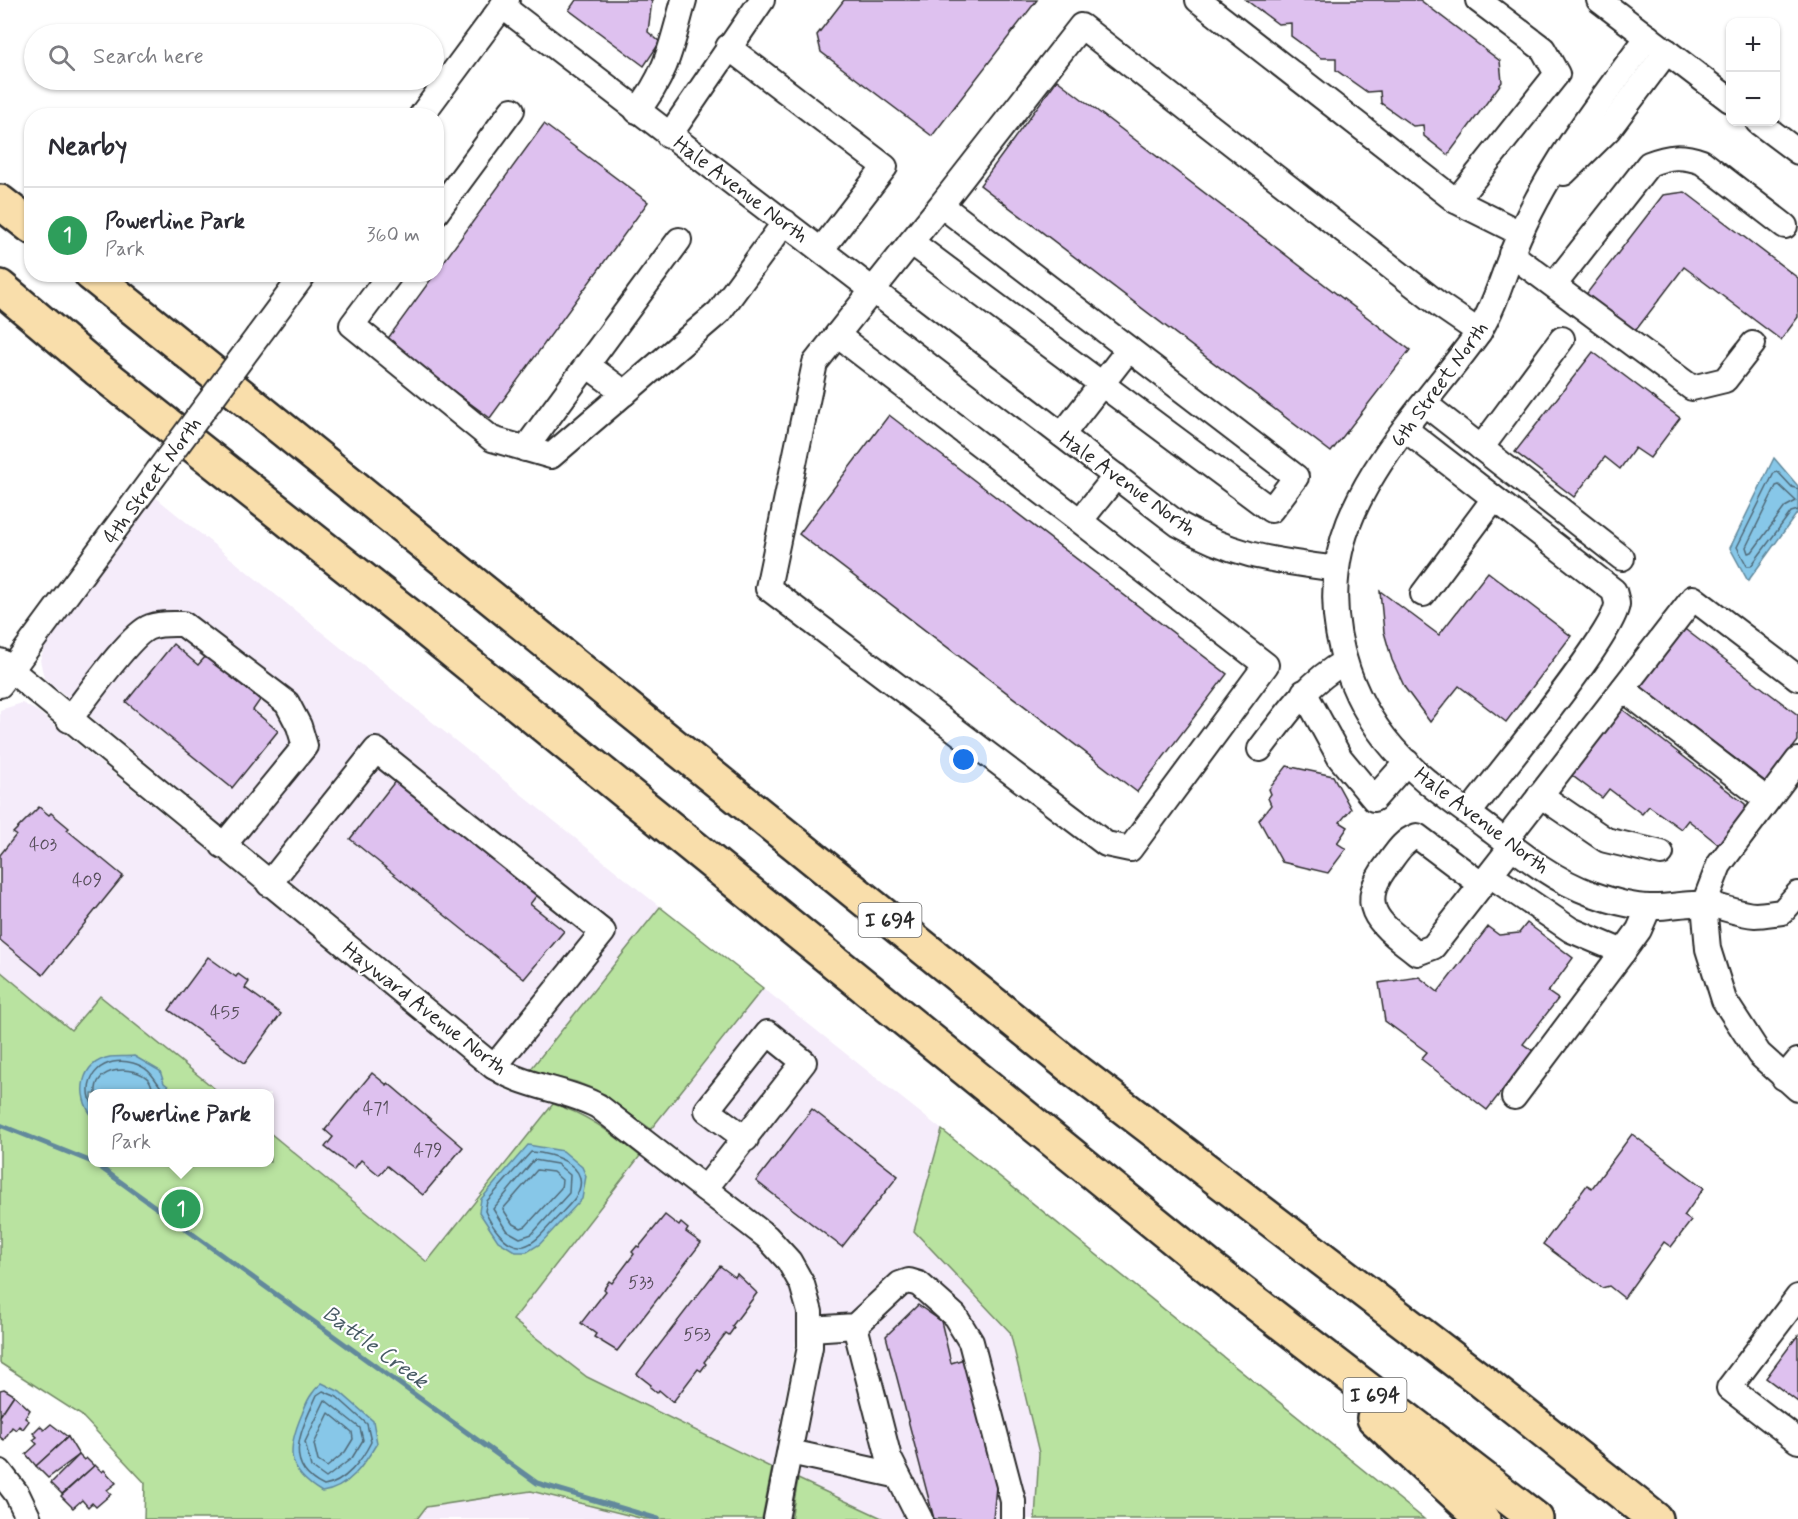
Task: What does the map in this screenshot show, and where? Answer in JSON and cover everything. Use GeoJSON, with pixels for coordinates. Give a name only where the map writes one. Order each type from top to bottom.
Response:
{"type":"FeatureCollection","features":[{"type":"Feature","properties":{"kind":"highway"},"geometry":{"type":"LineString","coordinates":[[0,202],[24,221]]}},
{"type":"Feature","properties":{"kind":"highway","name":"I 694"},"geometry":{"type":"LineString","coordinates":[[101,282],[1076,1070],[1651,1514]]}},
{"type":"Feature","properties":{"kind":"highway","name":"I 694"},"geometry":{"type":"LineString","coordinates":[[0,287],[97,369],[406,614],[1214,1270],[1536,1519]]}},
{"type":"Feature","properties":{"kind":"highway"},"geometry":{"type":"LineString","coordinates":[[1214,1270],[1483,1519]]}},
{"type":"Feature","properties":{"kind":"street"},"geometry":{"type":"LineString","coordinates":[[637,111],[654,90],[670,57],[684,0]]}},
{"type":"Feature","properties":{"kind":"street"},"geometry":{"type":"LineString","coordinates":[[669,136],[762,0]]}},
{"type":"Feature","properties":{"kind":"street"},"geometry":{"type":"LineString","coordinates":[[1198,0],[1456,201],[1516,243],[1554,285],[1692,388],[1725,380],[1753,344]]}},
{"type":"Feature","properties":{"kind":"street"},"geometry":{"type":"LineString","coordinates":[[1456,201],[1557,74],[1543,49],[1478,0]]}},
{"type":"Feature","properties":{"kind":"street"},"geometry":{"type":"LineString","coordinates":[[1599,0],[1726,96]]}},
{"type":"Feature","properties":{"kind":"street"},"geometry":{"type":"LineString","coordinates":[[444,86],[505,3]]}},
{"type":"Feature","properties":{"kind":"street","name":"Hale Avenue North"},"geometry":{"type":"LineString","coordinates":[[505,3],[669,136],[785,222],[1178,524],[1239,553],[1267,560],[1337,569],[1336,603],[1344,662],[1357,693],[1376,728],[1407,762],[1508,843],[1565,882],[1593,894],[1649,907],[1704,903],[1755,915],[1782,912],[1798,894]]}},
{"type":"Feature","properties":{"kind":"street"},"geometry":{"type":"LineString","coordinates":[[837,335],[1266,665],[1130,849],[1106,844],[768,588],[815,363],[837,335],[874,290],[1081,26],[1441,306],[1479,332]]}},
{"type":"Feature","properties":{"kind":"street","name":"6th Street North"},"geometry":{"type":"LineString","coordinates":[[1337,569],[1344,535],[1357,500],[1373,473],[1479,332],[1494,307],[1516,243],[1541,196],[1589,114],[1648,37]]}},
{"type":"Feature","properties":{"kind":"street"},"geometry":{"type":"LineString","coordinates":[[728,47],[885,167],[821,250]]}},
{"type":"Feature","properties":{"kind":"street","name":"6th Street North"},"geometry":{"type":"LineString","coordinates":[[1541,196],[1608,130],[1667,51]]}},
{"type":"Feature","properties":{"kind":"street"},"geometry":{"type":"LineString","coordinates":[[428,108],[441,90]]}},
{"type":"Feature","properties":{"kind":"street"},"geometry":{"type":"LineString","coordinates":[[444,202],[512,110]]}},
{"type":"Feature","properties":{"kind":"street"},"geometry":{"type":"LineString","coordinates":[[1763,126],[1798,152]]}},
{"type":"Feature","properties":{"kind":"street"},"geometry":{"type":"LineString","coordinates":[[1554,285],[1649,164],[1666,157],[1686,156],[1702,162],[1785,226]]}},
{"type":"Feature","properties":{"kind":"street"},"geometry":{"type":"LineString","coordinates":[[911,242],[1271,510],[1296,477],[941,205]]}},
{"type":"Feature","properties":{"kind":"street"},"geometry":{"type":"LineString","coordinates":[[384,282],[352,325],[492,439],[551,456],[719,312],[785,222]]}},
{"type":"Feature","properties":{"kind":"street"},"geometry":{"type":"LineString","coordinates":[[525,449],[679,240]]}},
{"type":"Feature","properties":{"kind":"street","name":"4th Street North"},"geometry":{"type":"LineString","coordinates":[[4,672],[158,471],[298,282]]}},
{"type":"Feature","properties":{"kind":"street"},"geometry":{"type":"LineString","coordinates":[[1481,448],[1562,339]]}},
{"type":"Feature","properties":{"kind":"street"},"geometry":{"type":"LineString","coordinates":[[1062,435],[1129,349]]}},
{"type":"Feature","properties":{"kind":"street"},"geometry":{"type":"LineString","coordinates":[[587,365],[625,393]]}},
{"type":"Feature","properties":{"kind":"street"},"geometry":{"type":"LineString","coordinates":[[1425,404],[1623,558]]}},
{"type":"Feature","properties":{"kind":"street"},"geometry":{"type":"LineString","coordinates":[[1406,430],[1614,591],[1617,604],[1611,620],[1586,660],[1469,813]]}},
{"type":"Feature","properties":{"kind":"street"},"geometry":{"type":"LineString","coordinates":[[1080,521],[1116,476]]}},
{"type":"Feature","properties":{"kind":"street"},"geometry":{"type":"LineString","coordinates":[[1423,594],[1494,499]]}},
{"type":"Feature","properties":{"kind":"street"},"geometry":{"type":"LineString","coordinates":[[1623,952],[1571,930],[1486,880],[1418,836],[1407,840],[1375,880],[1371,893],[1380,923],[1417,952],[1433,947],[1486,880],[1540,795],[1693,598],[1798,678]]}},
{"type":"Feature","properties":{"kind":"street"},"geometry":{"type":"LineString","coordinates":[[69,720],[131,642],[148,627],[164,624],[183,624],[287,703],[299,726],[305,746],[223,846]]}},
{"type":"Feature","properties":{"kind":"street"},"geometry":{"type":"LineString","coordinates":[[1260,749],[1304,692],[1315,681],[1344,662]]}},
{"type":"Feature","properties":{"kind":"street","name":"Hayward Avenue North"},"geometry":{"type":"LineString","coordinates":[[4,672],[69,720],[494,1066],[521,1082],[575,1096],[597,1106],[767,1237],[789,1261],[805,1292],[811,1329],[776,1519]]}},
{"type":"Feature","properties":{"kind":"street"},"geometry":{"type":"LineString","coordinates":[[1623,688],[1767,800]]}},
{"type":"Feature","properties":{"kind":"street"},"geometry":{"type":"LineString","coordinates":[[1304,692],[1340,758],[1374,799],[1407,762]]}},
{"type":"Feature","properties":{"kind":"street"},"geometry":{"type":"LineString","coordinates":[[269,884],[376,750],[603,932],[494,1066]]}},
{"type":"Feature","properties":{"kind":"street"},"geometry":{"type":"LineString","coordinates":[[1793,1076],[1759,1054],[1724,1000],[1708,949],[1704,903],[1719,865],[1798,760]]}},
{"type":"Feature","properties":{"kind":"street"},"geometry":{"type":"LineString","coordinates":[[1540,795],[1606,840],[1660,853]]}},
{"type":"Feature","properties":{"kind":"street"},"geometry":{"type":"LineString","coordinates":[[1514,1097],[1623,952],[1638,930],[1649,907]]}},
{"type":"Feature","properties":{"kind":"street"},"geometry":{"type":"LineString","coordinates":[[705,1189],[746,1139]]}},
{"type":"Feature","properties":{"kind":"street"},"geometry":{"type":"LineString","coordinates":[[811,1329],[855,1326],[900,1284],[909,1281],[919,1284],[955,1316],[971,1342],[1013,1501],[1013,1519]]}},
{"type":"Feature","properties":{"kind":"street"},"geometry":{"type":"LineString","coordinates":[[1798,1297],[1729,1388],[1798,1441]]}},
{"type":"Feature","properties":{"kind":"street"},"geometry":{"type":"LineString","coordinates":[[855,1326],[895,1474],[905,1488],[920,1519]]}},
{"type":"Feature","properties":{"kind":"street"},"geometry":{"type":"LineString","coordinates":[[790,1452],[895,1474]]}},
{"type":"Feature","properties":{"kind":"street"},"geometry":{"type":"LineString","coordinates":[[0,1472],[20,1498],[29,1519]]}},
{"type":"Feature","properties":{"kind":"shaded area"},"geometry":{"type":"Polygon","coordinates":[[[154,496],[660,907],[530,1070],[514,1063],[492,1047],[44,678],[40,660],[45,647],[154,496]]]}},
{"type":"Feature","properties":{"kind":"shaded area"},"geometry":{"type":"Polygon","coordinates":[[[22,703],[37,711],[481,1074],[508,1091],[553,1104],[427,1262],[274,1136],[274,1089],[215,1089],[100,996],[71,1030],[0,971],[0,710],[22,703]]]}},
{"type":"Feature","properties":{"kind":"shaded area"},"geometry":{"type":"Polygon","coordinates":[[[763,988],[942,1130],[914,1231],[1010,1331],[1039,1453],[1035,1519],[884,1519],[798,1479],[825,1338],[824,1311],[817,1281],[803,1256],[784,1233],[651,1129],[763,988]]]}},
{"type":"Feature","properties":{"kind":"shaded area"},"geometry":{"type":"Polygon","coordinates":[[[640,1156],[765,1253],[789,1287],[796,1310],[797,1334],[772,1468],[587,1377],[513,1320],[640,1156]]]}},
{"type":"Feature","properties":{"kind":"shaded area"},"geometry":{"type":"Polygon","coordinates":[[[531,1491],[644,1519],[417,1519],[426,1507],[531,1491]]]}},
{"type":"Feature","properties":{"kind":"green space"},"geometry":{"type":"Polygon","coordinates":[[[660,907],[763,988],[651,1129],[596,1090],[576,1082],[530,1070],[660,907]]]}},
{"type":"Feature","properties":{"kind":"green space"},"geometry":{"type":"Polygon","coordinates":[[[0,971],[71,1030],[100,996],[215,1089],[88,1089],[88,1167],[274,1167],[274,1136],[427,1262],[553,1104],[589,1119],[640,1156],[513,1320],[587,1377],[772,1468],[762,1519],[644,1519],[531,1491],[426,1507],[417,1519],[144,1519],[145,1483],[81,1415],[0,1363],[0,971]]]}},
{"type":"Feature","properties":{"kind":"green space"},"geometry":{"type":"Polygon","coordinates":[[[942,1130],[1424,1519],[1035,1519],[1039,1453],[1010,1332],[914,1231],[942,1130]]]}},
{"type":"Feature","properties":{"kind":"green space"},"geometry":{"type":"Polygon","coordinates":[[[798,1479],[884,1519],[791,1519],[798,1479]]]}},
{"type":"Feature","properties":{"kind":"water"},"geometry":{"type":"Polygon","coordinates":[[[1774,458],[1798,486],[1798,512],[1748,581],[1730,548],[1774,458]]]}},
{"type":"Feature","properties":{"kind":"water"},"geometry":{"type":"Polygon","coordinates":[[[134,1056],[160,1071],[164,1083],[172,1089],[88,1089],[88,1110],[83,1090],[87,1073],[100,1060],[110,1057],[134,1056]]]}},
{"type":"Feature","properties":{"kind":"water"},"geometry":{"type":"Polygon","coordinates":[[[528,1145],[563,1151],[582,1167],[586,1176],[582,1199],[540,1244],[527,1252],[516,1252],[498,1241],[479,1212],[481,1199],[528,1145]]]}},
{"type":"Feature","properties":{"kind":"water"},"geometry":{"type":"Polygon","coordinates":[[[322,1383],[340,1392],[373,1421],[377,1443],[361,1467],[348,1481],[332,1490],[322,1492],[310,1484],[295,1467],[292,1448],[297,1426],[306,1405],[312,1393],[322,1383]]]}},
{"type":"Feature","properties":{"kind":"building"},"geometry":{"type":"Polygon","coordinates":[[[576,0],[652,0],[648,32],[660,42],[644,66],[569,10],[576,0]]]}},
{"type":"Feature","properties":{"kind":"building"},"geometry":{"type":"Polygon","coordinates":[[[844,0],[1037,0],[932,136],[821,52],[817,35],[844,0]]]}},
{"type":"Feature","properties":{"kind":"building"},"geometry":{"type":"Polygon","coordinates":[[[1246,0],[1420,0],[1500,61],[1502,82],[1448,155],[1424,136],[1423,125],[1413,126],[1381,103],[1380,91],[1367,92],[1336,70],[1336,58],[1321,58],[1291,36],[1291,23],[1278,24],[1246,0]]]}},
{"type":"Feature","properties":{"kind":"building"},"geometry":{"type":"Polygon","coordinates":[[[1057,80],[1410,350],[1331,452],[980,185],[1057,80]]]}},
{"type":"Feature","properties":{"kind":"building"},"geometry":{"type":"Polygon","coordinates":[[[544,124],[648,202],[490,418],[386,341],[429,282],[444,282],[444,261],[544,124]]]}},
{"type":"Feature","properties":{"kind":"building"},"geometry":{"type":"Polygon","coordinates":[[[1685,192],[1798,278],[1798,317],[1781,340],[1684,267],[1633,334],[1584,297],[1663,195],[1685,192]]]}},
{"type":"Feature","properties":{"kind":"building"},"geometry":{"type":"Polygon","coordinates":[[[1593,352],[1680,418],[1650,458],[1635,448],[1620,469],[1605,457],[1574,497],[1515,452],[1593,352]]]}},
{"type":"Feature","properties":{"kind":"building"},"geometry":{"type":"Polygon","coordinates":[[[889,415],[1227,674],[1137,792],[799,534],[889,415]]]}},
{"type":"Feature","properties":{"kind":"building"},"geometry":{"type":"Polygon","coordinates":[[[1488,572],[1571,636],[1506,722],[1459,686],[1430,722],[1405,688],[1392,660],[1384,632],[1380,591],[1439,635],[1488,572]]]}},
{"type":"Feature","properties":{"kind":"building"},"geometry":{"type":"Polygon","coordinates":[[[1682,627],[1798,715],[1798,741],[1766,782],[1638,685],[1682,627]]]}},
{"type":"Feature","properties":{"kind":"building"},"geometry":{"type":"Polygon","coordinates":[[[173,644],[198,665],[206,656],[260,700],[253,710],[278,731],[232,788],[126,702],[173,644]]]}},
{"type":"Feature","properties":{"kind":"building"},"geometry":{"type":"Polygon","coordinates":[[[1622,709],[1745,804],[1746,810],[1719,845],[1688,820],[1681,829],[1649,806],[1642,814],[1609,789],[1602,798],[1570,774],[1622,709]]]}},
{"type":"Feature","properties":{"kind":"building"},"geometry":{"type":"Polygon","coordinates":[[[1287,766],[1333,776],[1351,809],[1340,822],[1348,827],[1337,843],[1346,849],[1328,873],[1282,862],[1259,820],[1271,805],[1268,798],[1271,794],[1269,789],[1287,766]]]}},
{"type":"Feature","properties":{"kind":"building"},"geometry":{"type":"Polygon","coordinates":[[[396,780],[537,895],[530,904],[564,931],[524,979],[350,839],[396,780]]]}},
{"type":"Feature","properties":{"kind":"building"},"geometry":{"type":"Polygon","coordinates":[[[39,807],[49,815],[51,813],[69,828],[67,830],[123,876],[43,975],[0,940],[0,855],[16,835],[13,833],[39,807]]]}},
{"type":"Feature","properties":{"kind":"building"},"geometry":{"type":"Polygon","coordinates":[[[1527,923],[1573,958],[1548,992],[1558,999],[1523,1044],[1533,1051],[1487,1110],[1421,1059],[1427,1052],[1385,1021],[1379,983],[1419,977],[1438,992],[1488,927],[1499,935],[1519,933],[1527,923]]]}},
{"type":"Feature","properties":{"kind":"building"},"geometry":{"type":"Polygon","coordinates":[[[208,957],[236,977],[238,974],[249,982],[245,988],[281,1014],[245,1063],[169,1010],[208,957]]]}},
{"type":"Feature","properties":{"kind":"building"},"geometry":{"type":"Polygon","coordinates":[[[372,1073],[387,1085],[388,1083],[463,1147],[423,1195],[387,1166],[379,1175],[361,1160],[354,1169],[325,1147],[333,1137],[325,1130],[372,1073]]]}},
{"type":"Feature","properties":{"kind":"building"},"geometry":{"type":"Polygon","coordinates":[[[812,1109],[898,1176],[842,1247],[756,1181],[812,1109]]]}},
{"type":"Feature","properties":{"kind":"building"},"geometry":{"type":"Polygon","coordinates":[[[1632,1134],[1704,1188],[1684,1216],[1691,1221],[1671,1247],[1664,1242],[1624,1298],[1609,1286],[1602,1288],[1543,1244],[1587,1185],[1592,1188],[1632,1134]]]}},
{"type":"Feature","properties":{"kind":"building"},"geometry":{"type":"Polygon","coordinates":[[[665,1215],[679,1226],[681,1223],[688,1229],[686,1232],[701,1243],[617,1351],[594,1337],[596,1334],[581,1323],[606,1291],[604,1289],[609,1281],[612,1283],[634,1254],[632,1252],[637,1246],[639,1247],[665,1215]]]}},
{"type":"Feature","properties":{"kind":"building"},"geometry":{"type":"Polygon","coordinates":[[[720,1266],[735,1277],[737,1274],[757,1293],[732,1326],[734,1328],[729,1335],[726,1333],[704,1362],[706,1364],[701,1371],[698,1369],[673,1402],[659,1390],[657,1393],[637,1374],[720,1266]]]}},
{"type":"Feature","properties":{"kind":"building"},"geometry":{"type":"Polygon","coordinates":[[[918,1305],[941,1321],[951,1363],[964,1359],[996,1486],[993,1519],[934,1519],[886,1336],[918,1305]]]}},
{"type":"Feature","properties":{"kind":"building"},"geometry":{"type":"Polygon","coordinates":[[[1798,1335],[1798,1402],[1766,1378],[1798,1335]]]}},
{"type":"Feature","properties":{"kind":"building"},"geometry":{"type":"Polygon","coordinates":[[[4,1389],[14,1395],[0,1416],[0,1390],[4,1389]]]}},
{"type":"Feature","properties":{"kind":"building"},"geometry":{"type":"Polygon","coordinates":[[[14,1395],[30,1410],[25,1418],[29,1421],[23,1429],[19,1426],[16,1430],[12,1427],[4,1440],[0,1437],[0,1416],[14,1395]]]}},
{"type":"Feature","properties":{"kind":"building"},"geometry":{"type":"Polygon","coordinates":[[[51,1424],[68,1437],[36,1466],[26,1454],[37,1444],[33,1440],[37,1437],[33,1433],[40,1426],[44,1430],[51,1424]]]}},
{"type":"Feature","properties":{"kind":"building"},"geometry":{"type":"Polygon","coordinates":[[[68,1437],[79,1455],[48,1478],[36,1466],[68,1437]]]}},
{"type":"Feature","properties":{"kind":"building"},"geometry":{"type":"Polygon","coordinates":[[[79,1455],[94,1466],[62,1494],[51,1483],[79,1455]]]}},
{"type":"Feature","properties":{"kind":"building"},"geometry":{"type":"Polygon","coordinates":[[[95,1465],[102,1472],[104,1470],[116,1483],[107,1490],[111,1494],[96,1507],[92,1503],[88,1507],[82,1500],[73,1508],[61,1496],[95,1465]]]}},
{"type":"Feature","properties":{"kind":"waterway","name":"Battle Creek"},"geometry":{"type":"LineString","coordinates":[[0,1125],[88,1160]]}},
{"type":"Feature","properties":{"kind":"waterway","name":"Battle Creek"},"geometry":{"type":"LineString","coordinates":[[100,1167],[537,1483],[658,1519]]}},
{"type":"Feature","properties":{"kind":"place","name":"Powerline Park"},"geometry":{"type":"Point","coordinates":[181,1209]}}]}
